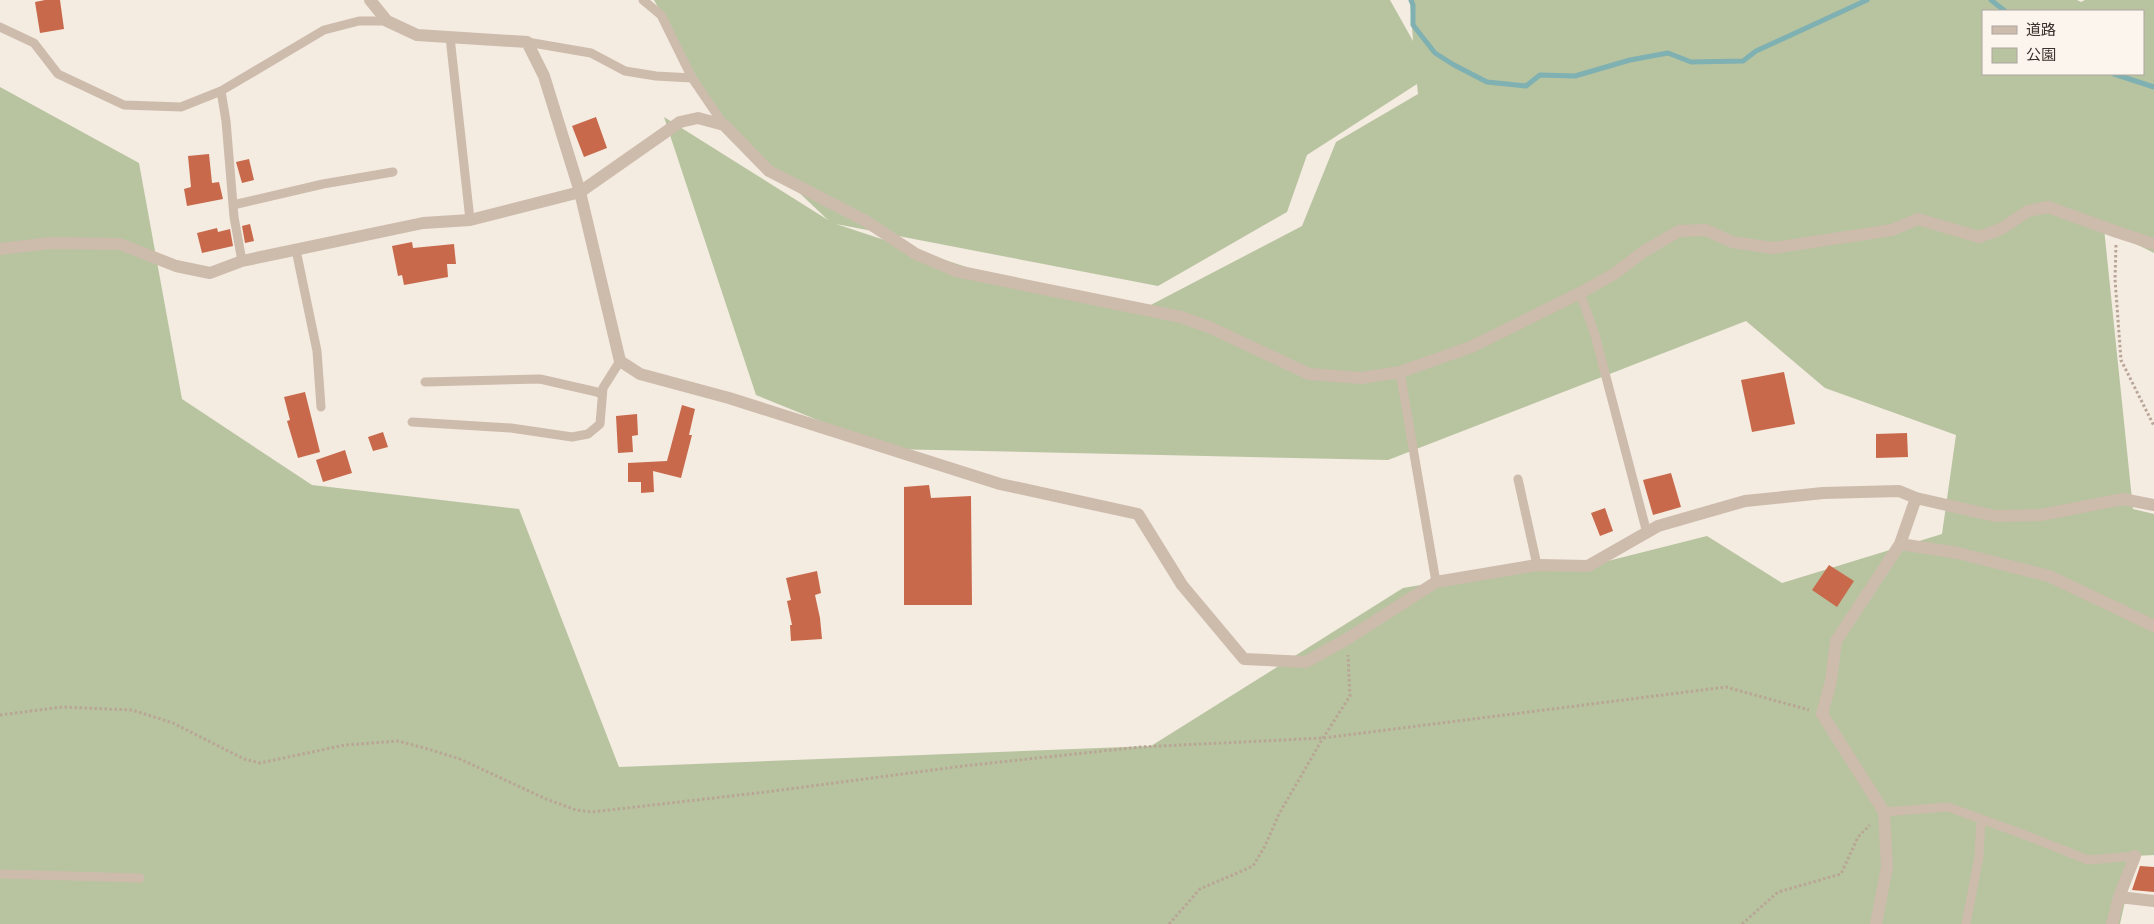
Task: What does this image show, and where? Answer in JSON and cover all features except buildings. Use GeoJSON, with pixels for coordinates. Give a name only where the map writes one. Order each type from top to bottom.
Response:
{"type":"FeatureCollection","features":[{"type":"Feature","properties":{"kind":"street"},"geometry":{"type":"LineString","coordinates":[[370,0],[387,21],[417,35],[527,42],[544,76],[580,192],[620,361],[640,374],[729,398],[1000,484],[1138,514],[1182,585],[1244,658],[1306,662],[1348,639],[1436,582],[1537,565],[1588,566],[1658,526],[1745,501],[1823,493],[1899,490],[1916,498],[1995,516],[2041,515],[2123,499],[2154,505]]}},
{"type":"Feature","properties":{"kind":"street"},"geometry":{"type":"LineString","coordinates":[[0,249],[50,243],[120,244],[176,266],[210,273],[242,261],[422,223],[470,220],[580,192],[680,122],[698,118],[724,125],[769,171],[864,220],[916,254],[956,271],[1181,317],[1209,327],[1309,374],[1361,378],[1400,372],[1471,347],[1580,293],[1614,274],[1643,252],[1679,231],[1706,230],[1732,242],[1773,248],[1892,230],[1918,219],[1979,237],[2001,229],[2028,211],[2048,207],[2154,244]]}},
{"type":"Feature","properties":{"kind":"street"},"geometry":{"type":"LineString","coordinates":[[1876,924],[1887,867],[1884,812],[1822,714],[1831,681],[1836,641],[1900,544],[1916,498]]}},
{"type":"Feature","properties":{"kind":"street"},"geometry":{"type":"LineString","coordinates":[[1900,544],[1958,553],[2049,576],[2154,626]]}},
{"type":"Feature","properties":{"kind":"street"},"geometry":{"type":"LineString","coordinates":[[2112,924],[2119,897],[2135,856]]}},
{"type":"Feature","properties":{"kind":"street"},"geometry":{"type":"LineString","coordinates":[[2119,897],[2154,901]]}},
{"type":"Feature","properties":{"kind":"lane"},"geometry":{"type":"LineString","coordinates":[[643,0],[662,15],[692,78],[724,125]]}},
{"type":"Feature","properties":{"kind":"lane"},"geometry":{"type":"LineString","coordinates":[[0,26],[34,43],[58,74],[124,105],[181,107],[221,91],[324,30],[359,21],[387,21]]}},
{"type":"Feature","properties":{"kind":"lane"},"geometry":{"type":"LineString","coordinates":[[450,37],[470,220]]}},
{"type":"Feature","properties":{"kind":"lane"},"geometry":{"type":"LineString","coordinates":[[527,42],[591,53],[624,71],[656,76],[692,78]]}},
{"type":"Feature","properties":{"kind":"lane"},"geometry":{"type":"LineString","coordinates":[[221,91],[226,121],[233,205],[242,261]]}},
{"type":"Feature","properties":{"kind":"lane"},"geometry":{"type":"LineString","coordinates":[[233,205],[323,184],[393,172]]}},
{"type":"Feature","properties":{"kind":"lane"},"geometry":{"type":"LineString","coordinates":[[296,250],[317,351],[321,407]]}},
{"type":"Feature","properties":{"kind":"lane"},"geometry":{"type":"LineString","coordinates":[[1580,293],[1595,335],[1647,533]]}},
{"type":"Feature","properties":{"kind":"lane"},"geometry":{"type":"LineString","coordinates":[[412,422],[511,428],[572,437],[588,434],[600,424],[603,388],[620,361]]}},
{"type":"Feature","properties":{"kind":"lane"},"geometry":{"type":"LineString","coordinates":[[1400,372],[1436,582]]}},
{"type":"Feature","properties":{"kind":"lane"},"geometry":{"type":"LineString","coordinates":[[424,382],[540,380],[597,392],[602,395]]}},
{"type":"Feature","properties":{"kind":"lane"},"geometry":{"type":"LineString","coordinates":[[1518,479],[1537,565]]}},
{"type":"Feature","properties":{"kind":"lane"},"geometry":{"type":"LineString","coordinates":[[1884,812],[1948,807],[2025,834],[2088,860],[2135,856]]}},
{"type":"Feature","properties":{"kind":"lane"},"geometry":{"type":"LineString","coordinates":[[1966,924],[1979,856],[1981,819]]}},
{"type":"Feature","properties":{"kind":"lane"},"geometry":{"type":"LineString","coordinates":[[0,874],[140,878]]}},
{"type":"Feature","properties":{"kind":"path"},"geometry":{"type":"LineString","coordinates":[[2117,232],[2115,279],[2121,360],[2154,426]]}},
{"type":"Feature","properties":{"kind":"path"},"geometry":{"type":"LineString","coordinates":[[1169,924],[1200,889],[1253,866],[1265,846],[1279,814],[1350,696],[1348,639]]}},
{"type":"Feature","properties":{"kind":"path"},"geometry":{"type":"LineString","coordinates":[[0,715],[62,707],[132,710],[173,723],[244,759],[260,763],[344,745],[398,742],[428,748],[460,760],[546,799],[576,810],[592,812],[766,792],[963,766],[1140,747],[1323,738],[1726,687],[1822,714]]}},
{"type":"Feature","properties":{"kind":"path"},"geometry":{"type":"LineString","coordinates":[[1742,924],[1778,892],[1841,874],[1858,837],[1884,812]]}},
{"type":"Feature","properties":{"kind":"green space"},"geometry":{"type":"Polygon","coordinates":[[[654,0],[1390,0],[1413,41],[1410,0],[2077,0],[2081,2],[2085,0],[2154,0],[2154,253],[2104,228],[2133,509],[2154,514],[2154,855],[2135,856],[2120,924],[0,924],[0,87],[139,163],[182,399],[312,485],[519,509],[619,767],[1151,746],[1403,588],[1537,565],[1588,566],[1707,536],[1782,583],[1942,534],[1956,435],[1825,388],[1746,321],[1388,460],[889,449],[756,395],[664,117],[828,220],[718,116],[654,0]],[[1417,84],[1307,155],[1287,212],[1158,286],[836,224],[1024,286],[1143,309],[1302,226],[1336,142],[1418,94],[1417,84]]]}},
{"type":"Feature","properties":{"kind":"waterway"},"geometry":{"type":"LineString","coordinates":[[1411,0],[1413,5],[1413,25],[1435,53],[1487,82],[1526,86],[1540,75],[1575,76],[1630,60],[1668,53],[1691,62],[1743,61],[1756,51],[1867,0]]}},
{"type":"Feature","properties":{"kind":"waterway"},"geometry":{"type":"LineString","coordinates":[[1991,0],[2004,10]]}},
{"type":"Feature","properties":{"kind":"waterway"},"geometry":{"type":"LineString","coordinates":[[2117,75],[2154,87]]}}]}
